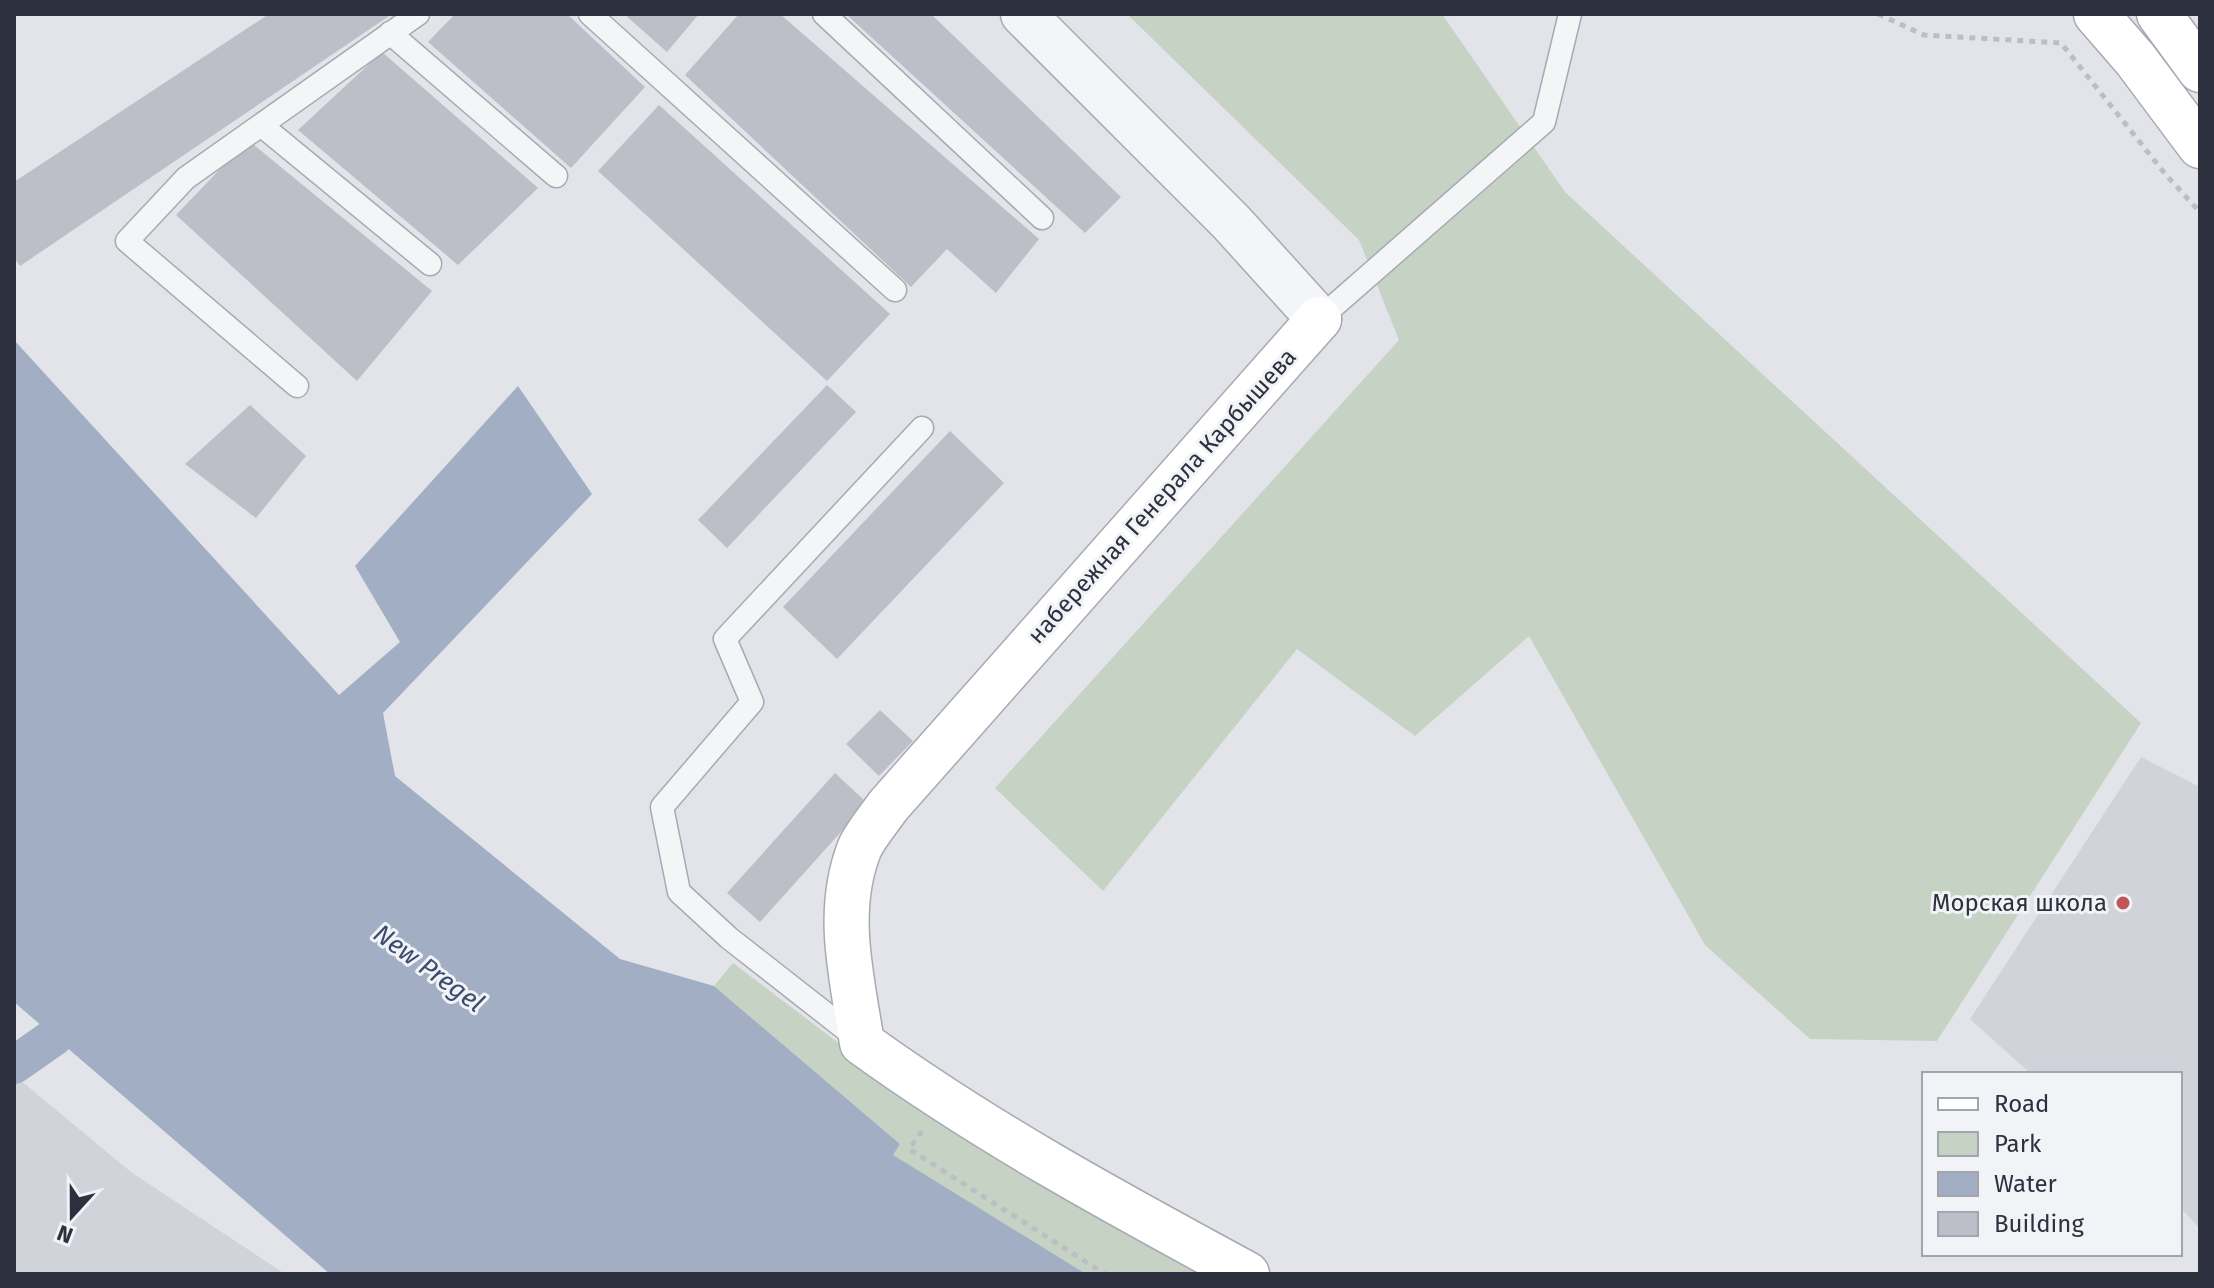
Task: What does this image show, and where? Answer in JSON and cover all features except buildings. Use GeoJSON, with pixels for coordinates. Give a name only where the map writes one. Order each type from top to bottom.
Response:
{"type":"FeatureCollection","features":[{"type":"Feature","properties":{"kind":"street"},"geometry":{"type":"LineString","coordinates":[[1023,14],[1231,222],[1319,319]]}},
{"type":"Feature","properties":{"kind":"street"},"geometry":{"type":"LineString","coordinates":[[2096,14],[2135,59],[2200,146]]}},
{"type":"Feature","properties":{"kind":"street"},"geometry":{"type":"LineString","coordinates":[[2159,14],[2200,70]]}},
{"type":"Feature","properties":{"kind":"street","name":"набережная Генерала Карбышева"},"geometry":{"type":"LineString","coordinates":[[862,1043],[844,934],[849,889],[861,846],[898,794],[1319,319]]}},
{"type":"Feature","properties":{"kind":"street"},"geometry":{"type":"LineString","coordinates":[[862,1043],[969,1117],[1078,1182],[1247,1274]]}},
{"type":"Feature","properties":{"kind":"lane"},"geometry":{"type":"LineString","coordinates":[[297,386],[127,241],[186,178],[418,14]]}},
{"type":"Feature","properties":{"kind":"lane"},"geometry":{"type":"LineString","coordinates":[[590,14],[895,290]]}},
{"type":"Feature","properties":{"kind":"lane"},"geometry":{"type":"LineString","coordinates":[[824,14],[1042,218]]}},
{"type":"Feature","properties":{"kind":"lane"},"geometry":{"type":"LineString","coordinates":[[1319,319],[1544,122],[1570,14]]}},
{"type":"Feature","properties":{"kind":"lane"},"geometry":{"type":"LineString","coordinates":[[390,33],[556,176]]}},
{"type":"Feature","properties":{"kind":"lane"},"geometry":{"type":"LineString","coordinates":[[261,125],[430,264]]}},
{"type":"Feature","properties":{"kind":"lane"},"geometry":{"type":"LineString","coordinates":[[862,1043],[729,938],[679,892],[662,807],[752,702],[725,639],[922,428]]}},
{"type":"Feature","properties":{"kind":"path"},"geometry":{"type":"LineString","coordinates":[[1878,14],[1924,35],[2061,43],[2166,175],[2200,212]]}},
{"type":"Feature","properties":{"kind":"path"},"geometry":{"type":"LineString","coordinates":[[916,1082],[923,1128],[909,1149],[1105,1274]]}},
{"type":"Feature","properties":{"kind":"shaded area","name":"Морская школа"},"geometry":{"type":"Polygon","coordinates":[[[2141,757],[2200,787],[2200,1229],[2182,1209],[2182,1072],[2029,1072],[1970,1019],[2141,757]]]}},
{"type":"Feature","properties":{"kind":"shaded area"},"geometry":{"type":"Polygon","coordinates":[[[14,1075],[131,1172],[285,1274],[14,1274],[14,1075]]]}},
{"type":"Feature","properties":{"kind":"green space"},"geometry":{"type":"Polygon","coordinates":[[[1127,14],[1442,14],[1565,192],[2141,723],[1937,1041],[1810,1039],[1705,945],[1529,636],[1415,736],[1297,649],[1103,891],[995,788],[1399,340],[1359,240],[1127,14]]]}},
{"type":"Feature","properties":{"kind":"green space"},"geometry":{"type":"Polygon","coordinates":[[[733,963],[919,1104],[1207,1274],[1086,1274],[892,1155],[900,1144],[714,986],[733,963]]]}},
{"type":"Feature","properties":{"kind":"water","name":"New Pregel"},"geometry":{"type":"Polygon","coordinates":[[[14,340],[339,695],[400,642],[355,566],[518,386],[592,494],[383,713],[395,776],[620,959],[714,986],[900,1144],[893,1155],[1086,1274],[330,1274],[14,1002],[14,340]]]}},
{"type":"Feature","properties":{"kind":"waterway"},"geometry":{"type":"LineString","coordinates":[[14,1065],[54,1037]]}},
{"type":"Feature","properties":{"kind":"place","name":"Морская школа"},"geometry":{"type":"Point","coordinates":[2123,903]}}]}
